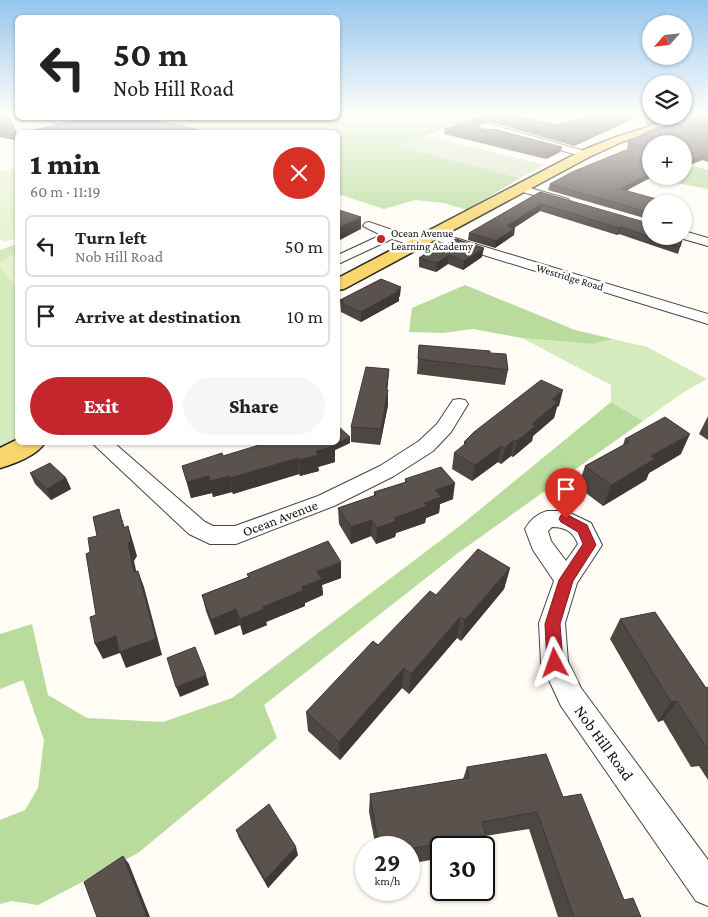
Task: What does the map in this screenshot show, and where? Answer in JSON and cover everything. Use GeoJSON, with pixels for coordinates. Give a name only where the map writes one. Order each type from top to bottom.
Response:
{"type":"FeatureCollection","features":[{"type":"Feature","properties":{"kind":"main road"},"geometry":{"type":"LineString","coordinates":[[340,284],[578,158]]}},
{"type":"Feature","properties":{"kind":"main road"},"geometry":{"type":"LineString","coordinates":[[0,459],[27,445]]}},
{"type":"Feature","properties":{"kind":"street"},"geometry":{"type":"LineString","coordinates":[[520,188],[576,204]]}},
{"type":"Feature","properties":{"kind":"street"},"geometry":{"type":"LineString","coordinates":[[369,226],[417,243]]}},
{"type":"Feature","properties":{"kind":"street"},"geometry":{"type":"LineString","coordinates":[[340,259],[391,235]]}},
{"type":"Feature","properties":{"kind":"street","name":"Westridge Road"},"geometry":{"type":"LineString","coordinates":[[432,235],[708,320]]}},
{"type":"Feature","properties":{"kind":"street"},"geometry":{"type":"LineString","coordinates":[[692,237],[708,242]]}},
{"type":"Feature","properties":{"kind":"street","name":"Ocean Avenue"},"geometry":{"type":"LineString","coordinates":[[103,445],[198,528],[210,535],[225,536],[248,532],[300,511],[387,471],[426,446],[444,428],[459,404]]}},
{"type":"Feature","properties":{"kind":"street","name":"Nob Hill Road"},"geometry":{"type":"LineString","coordinates":[[566,580],[552,624],[555,663],[571,697],[708,889]]}},
{"type":"Feature","properties":{"kind":"green space"},"geometry":{"type":"Polygon","coordinates":[[[340,158],[444,158],[520,178],[467,210],[444,203],[415,200],[384,209],[340,195],[340,158]]]}},
{"type":"Feature","properties":{"kind":"green space"},"geometry":{"type":"Polygon","coordinates":[[[443,158],[516,158],[546,165],[520,178],[443,158]]]}},
{"type":"Feature","properties":{"kind":"green space"},"geometry":{"type":"Polygon","coordinates":[[[694,166],[708,170],[708,189],[687,185],[692,185],[692,168],[694,166]]]}},
{"type":"Feature","properties":{"kind":"green space"},"geometry":{"type":"Polygon","coordinates":[[[15,168],[15,239],[5,242],[0,239],[0,172],[15,168]]]}},
{"type":"Feature","properties":{"kind":"green space"},"geometry":{"type":"Polygon","coordinates":[[[15,245],[15,445],[0,459],[0,250],[15,245]]]}},
{"type":"Feature","properties":{"kind":"green space"},"geometry":{"type":"Polygon","coordinates":[[[15,253],[15,285],[0,268],[1,262],[15,253]]]}},
{"type":"Feature","properties":{"kind":"green space"},"geometry":{"type":"Polygon","coordinates":[[[465,285],[575,330],[613,339],[593,344],[522,338],[473,329],[443,333],[409,332],[412,308],[465,285]]]}},
{"type":"Feature","properties":{"kind":"green space"},"geometry":{"type":"Polygon","coordinates":[[[522,338],[593,344],[613,339],[647,347],[707,379],[684,392],[643,421],[611,402],[611,385],[522,338]]]}},
{"type":"Feature","properties":{"kind":"green space"},"geometry":{"type":"Polygon","coordinates":[[[611,402],[643,421],[458,553],[264,705],[277,738],[138,853],[38,905],[12,901],[0,904],[0,820],[25,810],[38,788],[44,740],[23,680],[0,689],[0,634],[32,624],[48,695],[87,718],[163,722],[232,698],[461,525],[611,402]]]}},
{"type":"Feature","properties":{"kind":"building"},"geometry":{"type":"Polygon","coordinates":[[[607,158],[642,158],[642,178],[620,189],[642,195],[642,210],[550,184],[572,172],[607,158]]]}},
{"type":"Feature","properties":{"kind":"building"},"geometry":{"type":"Polygon","coordinates":[[[540,192],[642,221],[642,234],[541,204],[507,226],[515,228],[496,241],[469,233],[540,192]]]}},
{"type":"Feature","properties":{"kind":"building"},"geometry":{"type":"Polygon","coordinates":[[[340,210],[361,217],[340,227],[340,210]]]}},
{"type":"Feature","properties":{"kind":"building"},"geometry":{"type":"Polygon","coordinates":[[[456,239],[484,248],[464,261],[449,255],[437,263],[419,258],[440,244],[445,245],[456,239]]]}},
{"type":"Feature","properties":{"kind":"building"},"geometry":{"type":"Polygon","coordinates":[[[381,279],[401,287],[395,290],[399,291],[361,312],[341,303],[344,301],[340,300],[381,279]]]}},
{"type":"Feature","properties":{"kind":"building"},"geometry":{"type":"Polygon","coordinates":[[[419,345],[506,354],[508,370],[418,359],[419,345]]]}},
{"type":"Feature","properties":{"kind":"building"},"geometry":{"type":"Polygon","coordinates":[[[366,367],[389,369],[386,390],[388,390],[381,429],[351,427],[366,367]]]}},
{"type":"Feature","properties":{"kind":"building"},"geometry":{"type":"Polygon","coordinates":[[[541,380],[563,390],[552,399],[558,402],[532,424],[536,426],[517,441],[514,440],[505,448],[501,446],[475,465],[454,453],[466,443],[464,442],[474,432],[541,380]]]}},
{"type":"Feature","properties":{"kind":"building"},"geometry":{"type":"Polygon","coordinates":[[[665,417],[690,434],[651,456],[655,459],[611,485],[585,466],[629,442],[625,439],[665,417]]]}},
{"type":"Feature","properties":{"kind":"building"},"geometry":{"type":"Polygon","coordinates":[[[340,428],[350,437],[340,442],[340,428]]]}},
{"type":"Feature","properties":{"kind":"building"},"geometry":{"type":"Polygon","coordinates":[[[259,445],[335,446],[316,451],[318,455],[299,460],[298,458],[230,478],[229,476],[210,481],[209,476],[187,482],[182,466],[222,453],[223,456],[259,445]]]}},
{"type":"Feature","properties":{"kind":"building"},"geometry":{"type":"Polygon","coordinates":[[[50,463],[66,478],[47,489],[30,473],[50,463]]]}},
{"type":"Feature","properties":{"kind":"building"},"geometry":{"type":"Polygon","coordinates":[[[441,467],[455,483],[435,490],[441,497],[424,503],[427,506],[394,518],[396,521],[377,528],[372,520],[351,527],[338,508],[376,495],[374,492],[407,482],[405,479],[441,467]]]}},
{"type":"Feature","properties":{"kind":"building"},"geometry":{"type":"Polygon","coordinates":[[[119,509],[123,528],[128,526],[131,540],[128,544],[134,572],[138,571],[156,639],[119,652],[116,636],[95,644],[90,617],[96,615],[86,554],[90,552],[88,538],[97,536],[93,517],[119,509]]]}},
{"type":"Feature","properties":{"kind":"building"},"geometry":{"type":"Polygon","coordinates":[[[328,541],[341,562],[317,571],[322,579],[302,587],[304,590],[240,619],[236,609],[211,620],[202,595],[249,577],[247,574],[328,541]]]}},
{"type":"Feature","properties":{"kind":"building"},"geometry":{"type":"Polygon","coordinates":[[[478,549],[510,568],[465,620],[460,617],[411,674],[404,668],[339,742],[306,712],[373,641],[378,645],[430,591],[436,595],[478,549]]]}},
{"type":"Feature","properties":{"kind":"building"},"geometry":{"type":"Polygon","coordinates":[[[655,612],[706,688],[708,687],[708,749],[677,701],[671,702],[620,619],[655,612]]]}},
{"type":"Feature","properties":{"kind":"building"},"geometry":{"type":"Polygon","coordinates":[[[195,647],[206,675],[176,687],[167,658],[195,647]]]}},
{"type":"Feature","properties":{"kind":"building"},"geometry":{"type":"Polygon","coordinates":[[[546,754],[563,797],[581,794],[624,900],[633,898],[641,917],[574,917],[537,812],[482,822],[486,835],[430,836],[430,845],[420,847],[420,836],[377,836],[370,794],[469,778],[467,767],[546,754]]]}},
{"type":"Feature","properties":{"kind":"building"},"geometry":{"type":"Polygon","coordinates":[[[269,804],[296,847],[265,880],[236,830],[269,804]]]}},
{"type":"Feature","properties":{"kind":"building"},"geometry":{"type":"Polygon","coordinates":[[[123,856],[147,917],[97,917],[84,882],[123,856]]]}},
{"type":"Feature","properties":{"kind":"place","name":"Ocean Avenue Learning Academy"},"geometry":{"type":"Point","coordinates":[381,239]}},
{"type":"Feature","properties":{"kind":"route"},"geometry":{"type":"LineString","coordinates":[[555,663],[552,624],[566,580],[590,545],[583,529],[566,519]]}}]}
